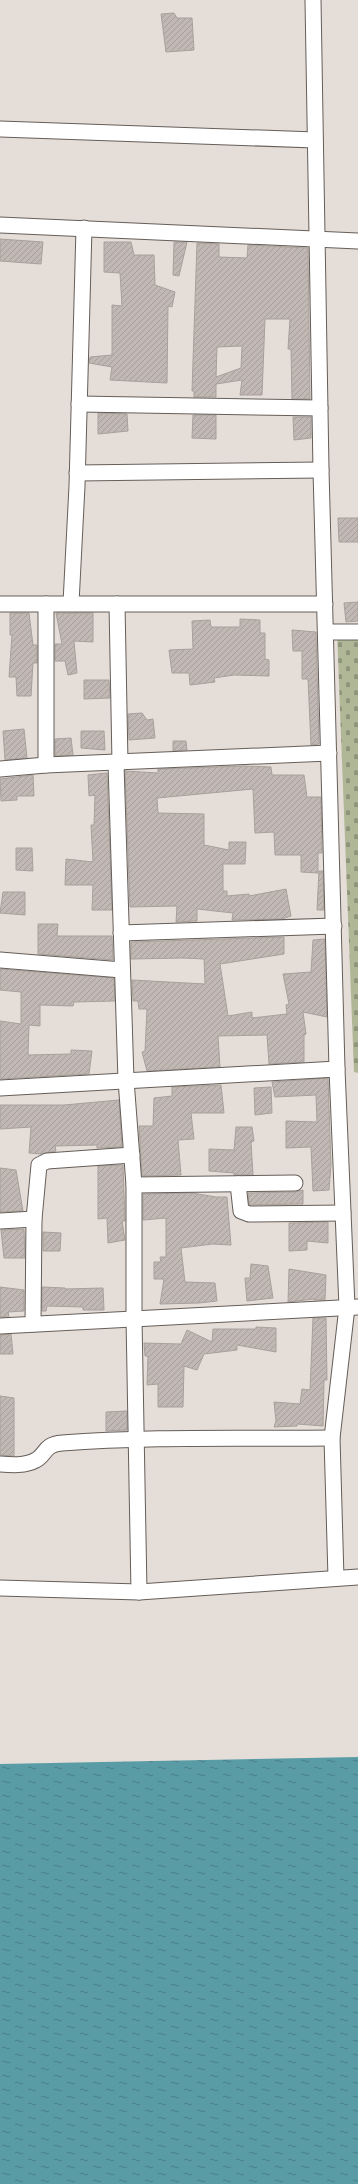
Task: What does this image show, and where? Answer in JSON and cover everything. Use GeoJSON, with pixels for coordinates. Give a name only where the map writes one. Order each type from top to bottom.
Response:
{"type":"FeatureCollection","features":[{"type":"Feature","properties":{"kind":"street"},"geometry":{"type":"LineString","coordinates":[[313,0],[320,408],[337,1069],[343,1213],[353,1307],[332,1438],[336,1578]]}},
{"type":"Feature","properties":{"kind":"street"},"geometry":{"type":"LineString","coordinates":[[0,129],[315,140]]}},
{"type":"Feature","properties":{"kind":"street"},"geometry":{"type":"LineString","coordinates":[[0,224],[358,241]]}},
{"type":"Feature","properties":{"kind":"street"},"geometry":{"type":"LineString","coordinates":[[71,604],[77,473],[84,228]]}},
{"type":"Feature","properties":{"kind":"street"},"geometry":{"type":"LineString","coordinates":[[79,404],[320,408]]}},
{"type":"Feature","properties":{"kind":"street"},"geometry":{"type":"LineString","coordinates":[[77,473],[322,470]]}},
{"type":"Feature","properties":{"kind":"street"},"geometry":{"type":"LineString","coordinates":[[0,604],[325,604]]}},
{"type":"Feature","properties":{"kind":"street"},"geometry":{"type":"LineString","coordinates":[[46,604],[46,765]]}},
{"type":"Feature","properties":{"kind":"street"},"geometry":{"type":"LineString","coordinates":[[117,604],[122,970],[126,1080],[134,1185],[134,1318],[139,1592]]}},
{"type":"Feature","properties":{"kind":"street"},"geometry":{"type":"LineString","coordinates":[[326,632],[358,632]]}},
{"type":"Feature","properties":{"kind":"street"},"geometry":{"type":"LineString","coordinates":[[0,769],[46,765],[329,753]]}},
{"type":"Feature","properties":{"kind":"street"},"geometry":{"type":"LineString","coordinates":[[121,933],[334,926]]}},
{"type":"Feature","properties":{"kind":"street"},"geometry":{"type":"LineString","coordinates":[[0,960],[122,970]]}},
{"type":"Feature","properties":{"kind":"street"},"geometry":{"type":"LineString","coordinates":[[0,1088],[337,1069]]}},
{"type":"Feature","properties":{"kind":"street"},"geometry":{"type":"LineString","coordinates":[[33,1324],[34,1219],[39,1165],[47,1160],[132,1155]]}},
{"type":"Feature","properties":{"kind":"street"},"geometry":{"type":"LineString","coordinates":[[134,1185],[295,1183]]}},
{"type":"Feature","properties":{"kind":"street"},"geometry":{"type":"LineString","coordinates":[[238,1184],[242,1211],[249,1214],[343,1213]]}},
{"type":"Feature","properties":{"kind":"street"},"geometry":{"type":"LineString","coordinates":[[0,1221],[34,1219]]}},
{"type":"Feature","properties":{"kind":"street"},"geometry":{"type":"LineString","coordinates":[[0,1326],[353,1307]]}},
{"type":"Feature","properties":{"kind":"street"},"geometry":{"type":"LineString","coordinates":[[0,1464],[19,1465],[37,1460],[46,1448],[60,1443],[136,1440],[332,1438]]}},
{"type":"Feature","properties":{"kind":"street"},"geometry":{"type":"LineString","coordinates":[[0,1588],[139,1592],[358,1577]]}},
{"type":"Feature","properties":{"kind":"green space"},"geometry":{"type":"Polygon","coordinates":[[[337,632],[358,632],[358,1073],[354,1072],[337,632]]]}},
{"type":"Feature","properties":{"kind":"water"},"geometry":{"type":"Polygon","coordinates":[[[358,1757],[358,2184],[0,2184],[0,1764],[358,1757]]]}},
{"type":"Feature","properties":{"kind":"building"},"geometry":{"type":"Polygon","coordinates":[[[174,13],[177,18],[192,18],[194,50],[166,52],[161,14],[174,13]]]}},
{"type":"Feature","properties":{"kind":"building"},"geometry":{"type":"Polygon","coordinates":[[[0,239],[43,242],[41,264],[0,261],[0,239]]]}},
{"type":"Feature","properties":{"kind":"building"},"geometry":{"type":"Polygon","coordinates":[[[104,242],[131,242],[134,255],[154,255],[155,285],[175,292],[172,307],[168,306],[167,383],[110,380],[112,367],[89,363],[90,357],[112,355],[112,305],[122,306],[120,273],[104,272],[104,242]]]}},
{"type":"Feature","properties":{"kind":"building"},"geometry":{"type":"Polygon","coordinates":[[[174,242],[187,242],[179,276],[173,275],[174,242]]]}},
{"type":"Feature","properties":{"kind":"building"},"geometry":{"type":"Polygon","coordinates":[[[197,243],[219,244],[219,257],[247,258],[248,245],[308,248],[310,399],[292,399],[291,349],[288,349],[290,319],[265,319],[262,395],[240,395],[242,380],[216,384],[216,397],[194,397],[194,391],[192,391],[197,243]],[[242,346],[217,347],[216,377],[241,368],[242,346]]]}},
{"type":"Feature","properties":{"kind":"building"},"geometry":{"type":"Polygon","coordinates":[[[98,413],[127,414],[128,431],[98,434],[98,413]]]}},
{"type":"Feature","properties":{"kind":"building"},"geometry":{"type":"Polygon","coordinates":[[[193,415],[216,415],[216,439],[192,438],[193,415]]]}},
{"type":"Feature","properties":{"kind":"building"},"geometry":{"type":"Polygon","coordinates":[[[293,417],[311,417],[311,438],[294,440],[293,417]]]}},
{"type":"Feature","properties":{"kind":"building"},"geometry":{"type":"Polygon","coordinates":[[[338,518],[358,518],[358,542],[339,542],[338,518]]]}},
{"type":"Feature","properties":{"kind":"building"},"geometry":{"type":"Polygon","coordinates":[[[358,602],[358,621],[346,622],[344,603],[358,602]]]}},
{"type":"Feature","properties":{"kind":"building"},"geometry":{"type":"Polygon","coordinates":[[[10,613],[29,613],[33,645],[37,645],[37,663],[33,663],[31,696],[17,696],[16,677],[9,677],[12,635],[10,635],[10,613]]]}},
{"type":"Feature","properties":{"kind":"building"},"geometry":{"type":"Polygon","coordinates":[[[56,613],[93,613],[93,642],[74,641],[77,673],[68,675],[65,661],[55,661],[55,644],[62,644],[56,613]]]}},
{"type":"Feature","properties":{"kind":"building"},"geometry":{"type":"Polygon","coordinates":[[[240,619],[260,620],[260,633],[265,633],[265,659],[269,660],[269,676],[234,675],[214,678],[215,682],[190,685],[189,673],[172,673],[169,650],[193,649],[192,621],[210,620],[211,627],[240,627],[240,619]]]}},
{"type":"Feature","properties":{"kind":"building"},"geometry":{"type":"Polygon","coordinates":[[[292,630],[316,632],[319,744],[311,745],[308,679],[302,679],[302,651],[293,651],[292,630]]]}},
{"type":"Feature","properties":{"kind":"building"},"geometry":{"type":"Polygon","coordinates":[[[84,680],[109,680],[110,698],[84,699],[84,680]]]}},
{"type":"Feature","properties":{"kind":"building"},"geometry":{"type":"Polygon","coordinates":[[[142,713],[147,720],[153,719],[155,738],[129,740],[128,714],[142,713]]]}},
{"type":"Feature","properties":{"kind":"building"},"geometry":{"type":"Polygon","coordinates":[[[24,729],[27,758],[5,760],[3,731],[24,729]]]}},
{"type":"Feature","properties":{"kind":"building"},"geometry":{"type":"Polygon","coordinates":[[[81,731],[104,731],[105,750],[81,748],[81,731]]]}},
{"type":"Feature","properties":{"kind":"building"},"geometry":{"type":"Polygon","coordinates":[[[71,738],[73,755],[55,756],[55,739],[71,738]]]}},
{"type":"Feature","properties":{"kind":"building"},"geometry":{"type":"Polygon","coordinates":[[[173,741],[186,741],[187,750],[173,751],[173,741]]]}},
{"type":"Feature","properties":{"kind":"building"},"geometry":{"type":"Polygon","coordinates":[[[244,766],[271,767],[272,775],[304,775],[307,797],[321,797],[322,853],[318,853],[318,873],[301,872],[301,855],[275,855],[274,832],[255,833],[253,789],[157,798],[158,813],[204,814],[204,845],[229,850],[229,842],[246,842],[245,864],[223,864],[223,891],[227,891],[227,896],[249,894],[249,896],[286,889],[291,916],[282,919],[232,920],[233,913],[197,909],[197,921],[176,922],[177,906],[130,907],[125,771],[158,773],[158,769],[244,766]]]}},
{"type":"Feature","properties":{"kind":"building"},"geometry":{"type":"Polygon","coordinates":[[[107,773],[112,910],[92,910],[93,885],[65,885],[66,859],[93,862],[91,825],[94,825],[95,795],[89,796],[88,775],[107,773]]]}},
{"type":"Feature","properties":{"kind":"building"},"geometry":{"type":"Polygon","coordinates":[[[33,775],[34,796],[17,796],[17,800],[1,801],[0,779],[33,775]]]}},
{"type":"Feature","properties":{"kind":"building"},"geometry":{"type":"Polygon","coordinates":[[[16,848],[32,848],[33,871],[16,870],[16,848]]]}},
{"type":"Feature","properties":{"kind":"building"},"geometry":{"type":"Polygon","coordinates":[[[319,871],[323,871],[324,910],[317,910],[319,871]]]}},
{"type":"Feature","properties":{"kind":"building"},"geometry":{"type":"Polygon","coordinates":[[[3,892],[25,892],[25,915],[0,913],[3,892]]]}},
{"type":"Feature","properties":{"kind":"building"},"geometry":{"type":"Polygon","coordinates":[[[38,924],[58,924],[57,936],[112,936],[113,960],[38,954],[38,924]]]}},
{"type":"Feature","properties":{"kind":"building"},"geometry":{"type":"Polygon","coordinates":[[[284,937],[284,954],[220,964],[228,1016],[252,1012],[252,1018],[287,1014],[286,1005],[289,1004],[283,974],[311,972],[313,940],[325,939],[327,1017],[303,1012],[306,1034],[304,1035],[304,1062],[269,1064],[267,1035],[218,1036],[220,1067],[147,1071],[142,1052],[145,1051],[147,1009],[139,1009],[138,1001],[133,1001],[132,980],[205,984],[204,959],[131,959],[131,942],[284,937]]]}},
{"type":"Feature","properties":{"kind":"building"},"geometry":{"type":"Polygon","coordinates":[[[0,969],[114,978],[115,1001],[74,1002],[73,1006],[40,1005],[40,1026],[29,1025],[28,1055],[71,1054],[71,1050],[92,1051],[89,1074],[0,1079],[0,1021],[21,1024],[21,992],[0,990],[0,969]]]}},
{"type":"Feature","properties":{"kind":"building"},"geometry":{"type":"Polygon","coordinates":[[[328,1078],[331,1165],[329,1190],[313,1191],[311,1147],[286,1148],[286,1121],[317,1122],[316,1095],[275,1097],[272,1082],[328,1078]]]}},
{"type":"Feature","properties":{"kind":"building"},"geometry":{"type":"Polygon","coordinates":[[[221,1085],[224,1113],[191,1113],[194,1139],[178,1140],[181,1175],[142,1176],[139,1126],[153,1126],[154,1098],[172,1096],[172,1087],[221,1085]]]}},
{"type":"Feature","properties":{"kind":"building"},"geometry":{"type":"Polygon","coordinates":[[[271,1087],[272,1113],[255,1115],[254,1088],[271,1087]]]}},
{"type":"Feature","properties":{"kind":"building"},"geometry":{"type":"Polygon","coordinates":[[[119,1100],[122,1147],[97,1148],[97,1145],[55,1146],[56,1151],[41,1154],[29,1153],[31,1127],[0,1129],[0,1105],[64,1105],[119,1100]]]}},
{"type":"Feature","properties":{"kind":"building"},"geometry":{"type":"Polygon","coordinates":[[[236,1127],[252,1127],[254,1141],[251,1142],[253,1175],[234,1175],[234,1173],[209,1171],[209,1149],[234,1150],[236,1127]]]}},
{"type":"Feature","properties":{"kind":"building"},"geometry":{"type":"Polygon","coordinates":[[[123,1165],[125,1221],[122,1221],[125,1240],[108,1243],[107,1218],[98,1219],[98,1166],[123,1165]]]}},
{"type":"Feature","properties":{"kind":"building"},"geometry":{"type":"Polygon","coordinates":[[[0,1168],[16,1170],[23,1211],[0,1212],[0,1168]]]}},
{"type":"Feature","properties":{"kind":"building"},"geometry":{"type":"Polygon","coordinates":[[[303,1190],[303,1204],[249,1205],[248,1193],[295,1192],[303,1190]]]}},
{"type":"Feature","properties":{"kind":"building"},"geometry":{"type":"Polygon","coordinates":[[[192,1193],[216,1197],[227,1197],[231,1245],[212,1244],[181,1248],[185,1282],[215,1283],[217,1301],[160,1304],[164,1279],[154,1279],[154,1262],[161,1262],[160,1257],[166,1257],[166,1218],[143,1220],[143,1194],[192,1193]]]}},
{"type":"Feature","properties":{"kind":"building"},"geometry":{"type":"Polygon","coordinates":[[[328,1222],[328,1243],[307,1241],[307,1250],[289,1251],[289,1223],[328,1222]]]}},
{"type":"Feature","properties":{"kind":"building"},"geometry":{"type":"Polygon","coordinates":[[[24,1229],[25,1258],[4,1258],[1,1230],[24,1229]]]}},
{"type":"Feature","properties":{"kind":"building"},"geometry":{"type":"Polygon","coordinates":[[[43,1232],[61,1233],[60,1251],[43,1251],[43,1232]]]}},
{"type":"Feature","properties":{"kind":"building"},"geometry":{"type":"Polygon","coordinates":[[[251,1264],[268,1266],[273,1298],[247,1301],[245,1278],[250,1278],[251,1264]]]}},
{"type":"Feature","properties":{"kind":"building"},"geometry":{"type":"Polygon","coordinates":[[[289,1269],[326,1275],[325,1300],[314,1299],[288,1302],[289,1269]]]}},
{"type":"Feature","properties":{"kind":"building"},"geometry":{"type":"Polygon","coordinates":[[[0,1287],[24,1290],[24,1311],[8,1312],[9,1317],[0,1317],[0,1287]]]}},
{"type":"Feature","properties":{"kind":"building"},"geometry":{"type":"Polygon","coordinates":[[[42,1287],[65,1289],[103,1288],[104,1310],[83,1310],[83,1307],[47,1306],[46,1311],[42,1311],[42,1287]]]}},
{"type":"Feature","properties":{"kind":"building"},"geometry":{"type":"Polygon","coordinates":[[[313,1318],[326,1318],[327,1380],[324,1380],[323,1426],[297,1424],[297,1426],[274,1427],[276,1421],[274,1402],[300,1404],[302,1389],[310,1390],[313,1318]]]}},
{"type":"Feature","properties":{"kind":"building"},"geometry":{"type":"Polygon","coordinates":[[[256,1327],[276,1328],[276,1352],[237,1345],[237,1350],[204,1354],[197,1370],[184,1366],[183,1407],[158,1407],[158,1384],[147,1385],[148,1356],[145,1356],[144,1343],[181,1344],[187,1330],[212,1342],[213,1329],[256,1329],[256,1327]]]}},
{"type":"Feature","properties":{"kind":"building"},"geometry":{"type":"Polygon","coordinates":[[[11,1334],[13,1354],[0,1354],[0,1335],[11,1334]]]}},
{"type":"Feature","properties":{"kind":"building"},"geometry":{"type":"Polygon","coordinates":[[[0,1396],[14,1398],[14,1456],[0,1455],[0,1396]]]}},
{"type":"Feature","properties":{"kind":"building"},"geometry":{"type":"Polygon","coordinates":[[[127,1411],[127,1430],[106,1431],[106,1412],[127,1411]]]}}]}
